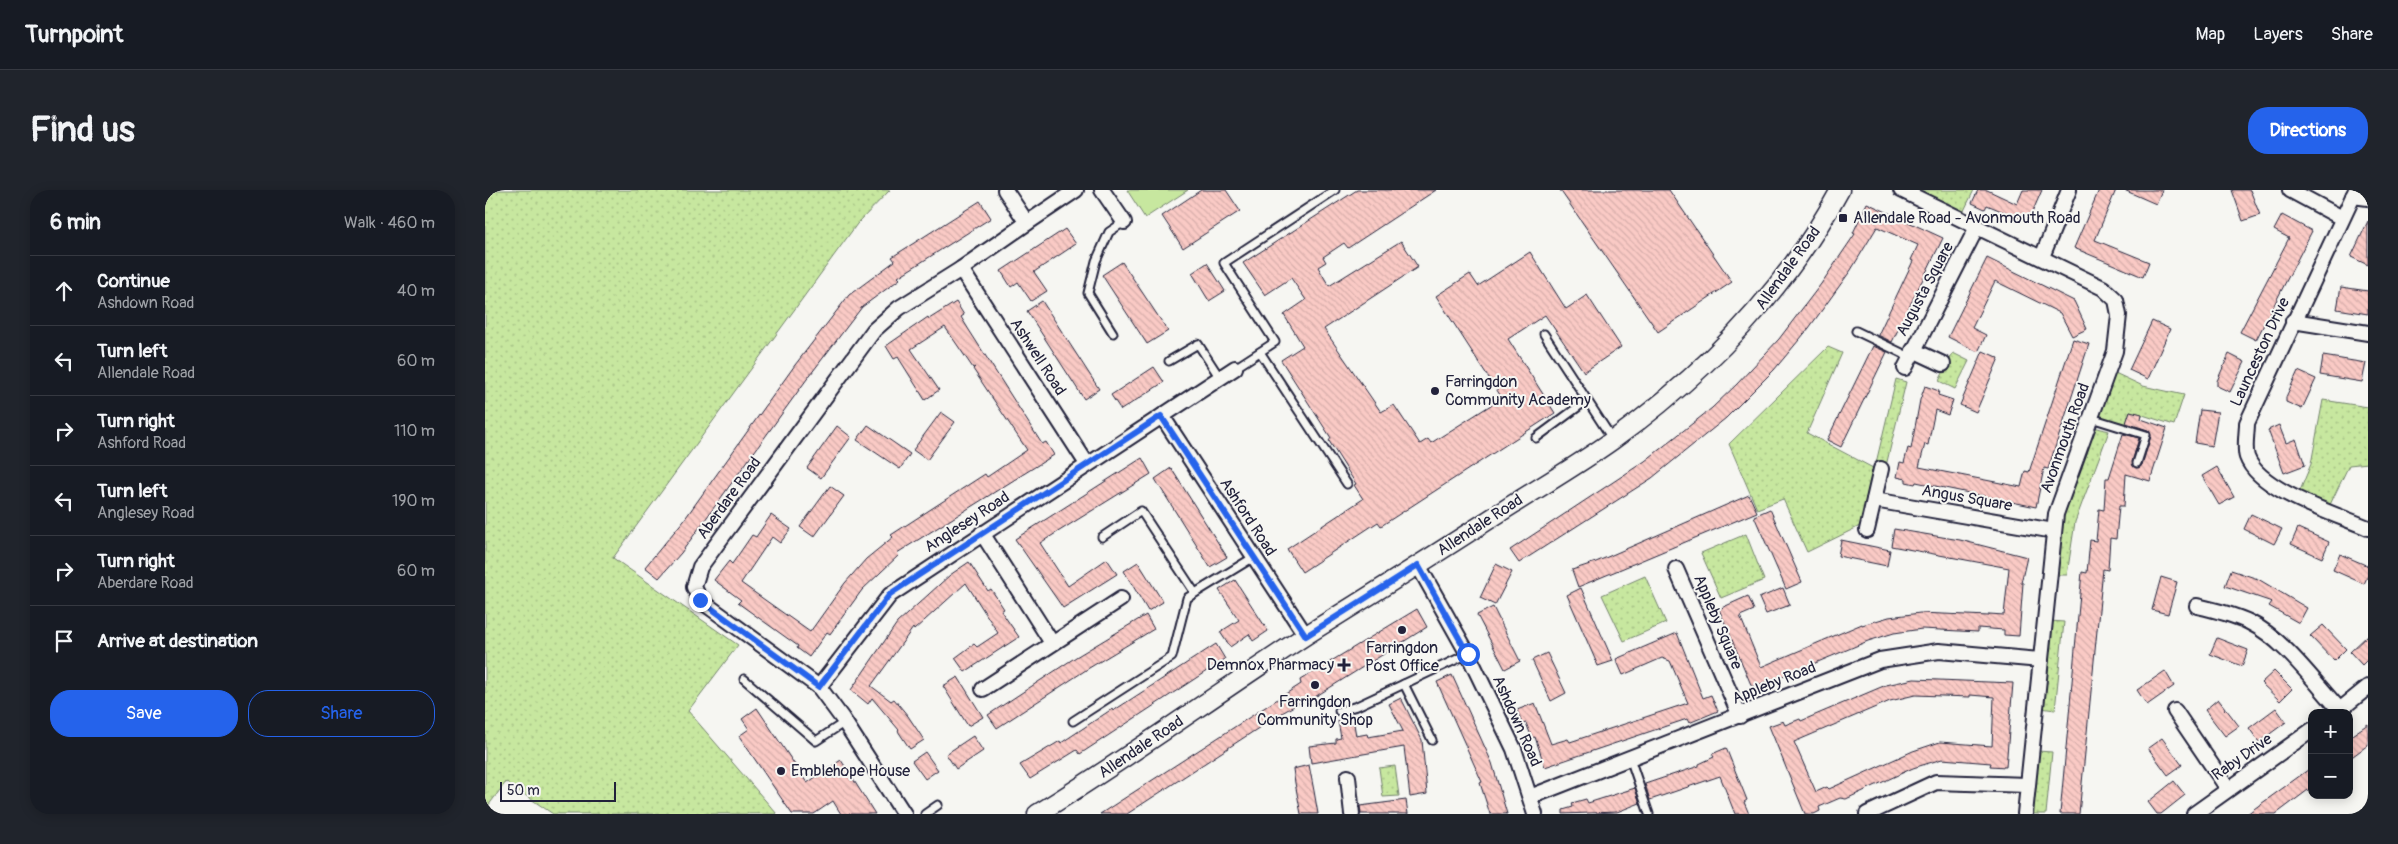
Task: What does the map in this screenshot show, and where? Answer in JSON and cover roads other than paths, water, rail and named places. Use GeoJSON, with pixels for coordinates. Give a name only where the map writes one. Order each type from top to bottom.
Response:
{"type":"FeatureCollection","features":[{"type":"Feature","properties":{"kind":"street"},"geometry":{"type":"LineString","coordinates":[[1005,190],[1027,223]]}},
{"type":"Feature","properties":{"kind":"street","name":"Aberdare Road"},"geometry":{"type":"LineString","coordinates":[[904,814],[845,722],[819,687],[700,600],[694,587],[700,567],[874,330],[899,308],[961,269],[1077,190]]}},
{"type":"Feature","properties":{"kind":"street"},"geometry":{"type":"LineString","coordinates":[[1102,190],[1124,222]]}},
{"type":"Feature","properties":{"kind":"street","name":"Allendale Road"},"geometry":{"type":"LineString","coordinates":[[1037,814],[1088,783],[1306,636],[1613,440],[1686,382],[1735,336],[1769,298],[1825,216],[1840,190]]}},
{"type":"Feature","properties":{"kind":"street","name":"Avonmouth Road"},"geometry":{"type":"LineString","coordinates":[[1901,190],[1919,194],[1977,227],[2103,288],[2116,300],[2119,315],[2115,351],[2056,514],[2025,814]]}},
{"type":"Feature","properties":{"kind":"street"},"geometry":{"type":"LineString","coordinates":[[2041,257],[2069,190]]}},
{"type":"Feature","properties":{"kind":"street"},"geometry":{"type":"LineString","coordinates":[[2290,190],[2342,218]]}},
{"type":"Feature","properties":{"kind":"street"},"geometry":{"type":"LineString","coordinates":[[2354,193],[2368,198]]}},
{"type":"Feature","properties":{"kind":"street","name":"Launceston Drive"},"geometry":{"type":"LineString","coordinates":[[2354,193],[2247,422],[2247,456],[2255,472],[2280,491],[2368,528]]}},
{"type":"Feature","properties":{"kind":"street","name":"Augusta Square"},"geometry":{"type":"LineString","coordinates":[[1909,358],[1977,227]]}},
{"type":"Feature","properties":{"kind":"street","name":"Ashwell Road"},"geometry":{"type":"LineString","coordinates":[[961,269],[1087,464]]}},
{"type":"Feature","properties":{"kind":"street"},"geometry":{"type":"LineString","coordinates":[[2293,321],[2368,333]]}},
{"type":"Feature","properties":{"kind":"street"},"geometry":{"type":"LineString","coordinates":[[1909,358],[1943,364]]}},
{"type":"Feature","properties":{"kind":"street","name":"Anglesey Road"},"geometry":{"type":"LineString","coordinates":[[819,687],[890,594],[1235,368]]}},
{"type":"Feature","properties":{"kind":"street","name":"Ashford Road"},"geometry":{"type":"LineString","coordinates":[[1161,416],[1306,636]]}},
{"type":"Feature","properties":{"kind":"street"},"geometry":{"type":"LineString","coordinates":[[1867,530],[1881,469]]}},
{"type":"Feature","properties":{"kind":"street","name":"Angus Square"},"geometry":{"type":"LineString","coordinates":[[1874,500],[2054,531]]}},
{"type":"Feature","properties":{"kind":"street"},"geometry":{"type":"LineString","coordinates":[[982,533],[1052,643]]}},
{"type":"Feature","properties":{"kind":"street","name":"Ashdown Road"},"geometry":{"type":"LineString","coordinates":[[1418,565],[1468,654],[1514,749],[1535,814]]}},
{"type":"Feature","properties":{"kind":"street","name":"Appleby Square"},"geometry":{"type":"LineString","coordinates":[[1676,569],[1740,716]]}},
{"type":"Feature","properties":{"kind":"street"},"geometry":{"type":"LineString","coordinates":[[983,690],[1052,643],[1121,600]]}},
{"type":"Feature","properties":{"kind":"street"},"geometry":{"type":"LineString","coordinates":[[2197,606],[2223,612],[2250,623],[2278,642],[2336,709]]}},
{"type":"Feature","properties":{"kind":"street","name":"Appleby Road"},"geometry":{"type":"LineString","coordinates":[[1530,797],[1881,660],[1939,651],[2041,660]]}},
{"type":"Feature","properties":{"kind":"street"},"geometry":{"type":"LineString","coordinates":[[2340,709],[2368,687]]}},
{"type":"Feature","properties":{"kind":"street"},"geometry":{"type":"LineString","coordinates":[[2175,711],[2228,789]]}},
{"type":"Feature","properties":{"kind":"street","name":"Raby Drive"},"geometry":{"type":"LineString","coordinates":[[2194,814],[2308,733]]}},
{"type":"Feature","properties":{"kind":"street"},"geometry":{"type":"LineString","coordinates":[[1348,777],[1353,814]]}},
{"type":"Feature","properties":{"kind":"street"},"geometry":{"type":"LineString","coordinates":[[1867,814],[1936,782],[2028,785]]}},
{"type":"Feature","properties":{"kind":"lane"},"geometry":{"type":"LineString","coordinates":[[1235,368],[1275,342],[1224,263],[1335,190]]}},
{"type":"Feature","properties":{"kind":"lane"},"geometry":{"type":"LineString","coordinates":[[1113,333],[1088,293],[1096,261],[1109,232],[1124,222]]}},
{"type":"Feature","properties":{"kind":"lane"},"geometry":{"type":"LineString","coordinates":[[1856,331],[1909,358]]}},
{"type":"Feature","properties":{"kind":"lane"},"geometry":{"type":"LineString","coordinates":[[1544,334],[1613,440]]}},
{"type":"Feature","properties":{"kind":"lane"},"geometry":{"type":"LineString","coordinates":[[1169,361],[1198,344],[1220,378]]}},
{"type":"Feature","properties":{"kind":"lane"},"geometry":{"type":"LineString","coordinates":[[1260,352],[1347,484]]}},
{"type":"Feature","properties":{"kind":"lane"},"geometry":{"type":"LineString","coordinates":[[1536,438],[1586,401]]}},
{"type":"Feature","properties":{"kind":"lane"},"geometry":{"type":"LineString","coordinates":[[2091,418],[2147,435],[2137,463]]}},
{"type":"Feature","properties":{"kind":"lane"},"geometry":{"type":"LineString","coordinates":[[1102,537],[1141,511],[1195,593]]}},
{"type":"Feature","properties":{"kind":"lane"},"geometry":{"type":"LineString","coordinates":[[1073,721],[1172,657],[1187,598],[1254,557]]}},
{"type":"Feature","properties":{"kind":"lane"},"geometry":{"type":"LineString","coordinates":[[1339,710],[1357,706],[1468,654]]}},
{"type":"Feature","properties":{"kind":"lane"},"geometry":{"type":"LineString","coordinates":[[744,679],[816,741],[845,722]]}},
{"type":"Feature","properties":{"kind":"lane"},"geometry":{"type":"LineString","coordinates":[[1404,684],[1432,740]]}},
{"type":"Feature","properties":{"kind":"lane"},"geometry":{"type":"LineString","coordinates":[[1630,758],[1649,814]]}},
{"type":"Feature","properties":{"kind":"lane"},"geometry":{"type":"LineString","coordinates":[[925,814],[939,805]]}},
{"type":"Feature","properties":{"kind":"place","name":"Allendale Road - Avonmouth Road"},"geometry":{"type":"Point","coordinates":[1843,218]}},
{"type":"Feature","properties":{"kind":"place","name":"Farringdon Community Academy"},"geometry":{"type":"Point","coordinates":[1435,391]}},
{"type":"Feature","properties":{"kind":"place","name":"Farringdon Post Office"},"geometry":{"type":"Point","coordinates":[1402,630]}},
{"type":"Feature","properties":{"kind":"place","name":"Demnox Pharmacy"},"geometry":{"type":"Point","coordinates":[1344,665]}},
{"type":"Feature","properties":{"kind":"place","name":"Farringdon Community Shop"},"geometry":{"type":"Point","coordinates":[1315,685]}},
{"type":"Feature","properties":{"kind":"place","name":"Emblehope House"},"geometry":{"type":"Point","coordinates":[781,771]}}]}
